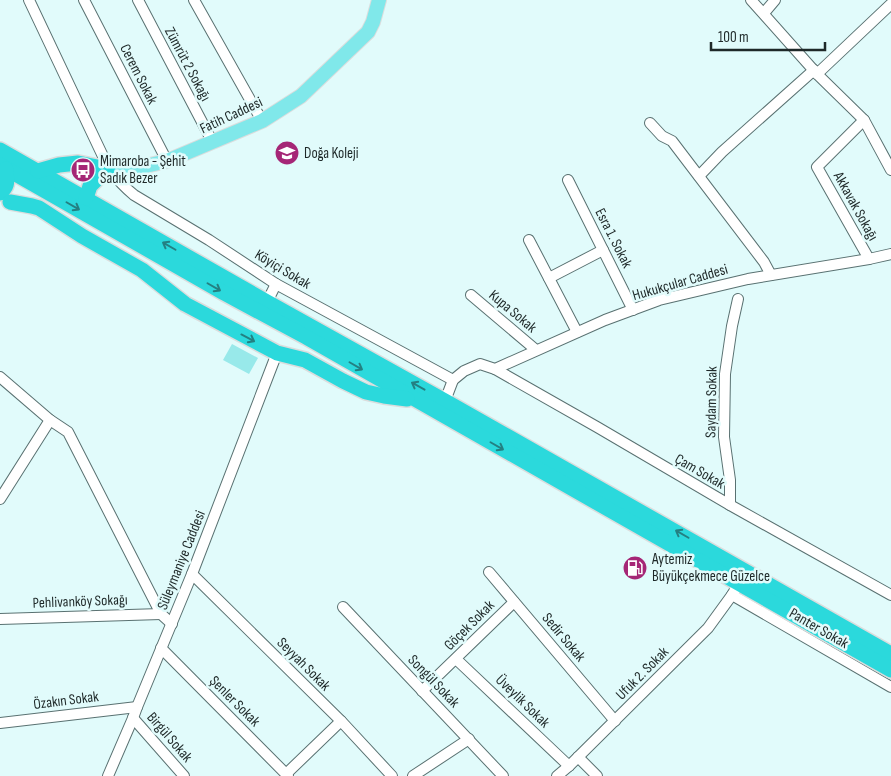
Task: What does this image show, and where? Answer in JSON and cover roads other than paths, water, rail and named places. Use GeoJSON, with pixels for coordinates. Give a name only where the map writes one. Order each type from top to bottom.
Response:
{"type":"FeatureCollection","features":[{"type":"Feature","properties":{"kind":"highway"},"geometry":{"type":"LineString","coordinates":[[0,150],[891,654]]}},
{"type":"Feature","properties":{"kind":"highway"},"geometry":{"type":"LineString","coordinates":[[38,172],[59,165],[78,163],[108,169]]}},
{"type":"Feature","properties":{"kind":"highway"},"geometry":{"type":"LineString","coordinates":[[3,167],[419,401],[736,589],[891,670]]}},
{"type":"Feature","properties":{"kind":"highway"},"geometry":{"type":"LineString","coordinates":[[3,167],[8,178],[3,199]]}},
{"type":"Feature","properties":{"kind":"highway"},"geometry":{"type":"LineString","coordinates":[[86,198],[90,186],[108,169]]}},
{"type":"Feature","properties":{"kind":"highway"},"geometry":{"type":"LineString","coordinates":[[3,199],[38,200],[54,196]]}},
{"type":"Feature","properties":{"kind":"highway"},"geometry":{"type":"LineString","coordinates":[[3,199],[40,208],[82,236],[142,270],[185,304],[277,353],[305,360],[366,392],[419,401]]}},
{"type":"Feature","properties":{"kind":"main road","name":"Fatih Caddesi"},"geometry":{"type":"LineString","coordinates":[[108,169],[137,168],[167,161],[262,122],[300,96],[368,32],[379,0]]}},
{"type":"Feature","properties":{"kind":"street","name":"Köyiçi Sokak"},"geometry":{"type":"LineString","coordinates":[[29,0],[108,169],[121,184],[134,195],[209,240],[276,284],[453,380]]}},
{"type":"Feature","properties":{"kind":"street","name":"Cerem Sokak"},"geometry":{"type":"LineString","coordinates":[[84,0],[167,161]]}},
{"type":"Feature","properties":{"kind":"street","name":"Zümrüt 2 Sokağı"},"geometry":{"type":"LineString","coordinates":[[138,0],[213,143]]}},
{"type":"Feature","properties":{"kind":"street"},"geometry":{"type":"LineString","coordinates":[[194,0],[262,122]]}},
{"type":"Feature","properties":{"kind":"street"},"geometry":{"type":"LineString","coordinates":[[751,0],[816,72],[864,120],[891,170]]}},
{"type":"Feature","properties":{"kind":"street"},"geometry":{"type":"LineString","coordinates":[[764,13],[775,0]]}},
{"type":"Feature","properties":{"kind":"street"},"geometry":{"type":"LineString","coordinates":[[699,176],[722,152],[816,72],[891,4]]}},
{"type":"Feature","properties":{"kind":"street","name":"Akkavak Sokağı"},"geometry":{"type":"LineString","coordinates":[[864,120],[817,166],[869,260]]}},
{"type":"Feature","properties":{"kind":"street"},"geometry":{"type":"LineString","coordinates":[[650,123],[662,136],[672,141],[764,262],[771,275]]}},
{"type":"Feature","properties":{"kind":"street","name":"Esra 1. Sokak"},"geometry":{"type":"LineString","coordinates":[[568,180],[633,310]]}},
{"type":"Feature","properties":{"kind":"street"},"geometry":{"type":"LineString","coordinates":[[529,240],[577,332]]}},
{"type":"Feature","properties":{"kind":"street"},"geometry":{"type":"LineString","coordinates":[[549,278],[603,250]]}},
{"type":"Feature","properties":{"kind":"street","name":"Hukukçular Caddesi"},"geometry":{"type":"LineString","coordinates":[[453,380],[464,371],[480,364],[495,369],[605,320],[659,300],[748,279],[869,260],[891,254]]}},
{"type":"Feature","properties":{"kind":"street"},"geometry":{"type":"LineString","coordinates":[[267,302],[276,284]]}},
{"type":"Feature","properties":{"kind":"street","name":"Kupa Sokak"},"geometry":{"type":"LineString","coordinates":[[471,295],[536,350]]}},
{"type":"Feature","properties":{"kind":"street","name":"Saydam Sokak"},"geometry":{"type":"LineString","coordinates":[[730,505],[730,480],[724,438],[726,374],[732,326],[738,299]]}},
{"type":"Feature","properties":{"kind":"street","name":"Süleymaniye Caddesi"},"geometry":{"type":"LineString","coordinates":[[108,776],[192,574],[277,353]]}},
{"type":"Feature","properties":{"kind":"street","name":"Çam Sokak"},"geometry":{"type":"LineString","coordinates":[[495,369],[730,505],[891,595]]}},
{"type":"Feature","properties":{"kind":"street"},"geometry":{"type":"LineString","coordinates":[[0,377],[50,420],[68,432],[161,614],[172,624]]}},
{"type":"Feature","properties":{"kind":"street"},"geometry":{"type":"LineString","coordinates":[[445,400],[453,380]]}},
{"type":"Feature","properties":{"kind":"street"},"geometry":{"type":"LineString","coordinates":[[0,500],[50,420]]}},
{"type":"Feature","properties":{"kind":"street","name":"Sedir Sokak"},"geometry":{"type":"LineString","coordinates":[[489,572],[615,721]]}},
{"type":"Feature","properties":{"kind":"street","name":"Seyyah Sokak"},"geometry":{"type":"LineString","coordinates":[[192,574],[341,721],[392,776]]}},
{"type":"Feature","properties":{"kind":"street","name":"Panter Sokak"},"geometry":{"type":"LineString","coordinates":[[736,589],[891,687]]}},
{"type":"Feature","properties":{"kind":"street","name":"Ufuk 2. Sokak"},"geometry":{"type":"LineString","coordinates":[[557,776],[708,628],[736,589]]}},
{"type":"Feature","properties":{"kind":"street","name":"Göçek Sokak"},"geometry":{"type":"LineString","coordinates":[[422,691],[514,602]]}},
{"type":"Feature","properties":{"kind":"street","name":"Songül Sokak"},"geometry":{"type":"LineString","coordinates":[[343,607],[503,776]]}},
{"type":"Feature","properties":{"kind":"street","name":"Pehlivanköy Sokağı"},"geometry":{"type":"LineString","coordinates":[[0,619],[161,614]]}},
{"type":"Feature","properties":{"kind":"street","name":"Şenler Sokak"},"geometry":{"type":"LineString","coordinates":[[161,648],[287,775]]}},
{"type":"Feature","properties":{"kind":"street","name":"Üveylik Sokak"},"geometry":{"type":"LineString","coordinates":[[456,659],[569,766]]}},
{"type":"Feature","properties":{"kind":"street","name":"Özakın Sokak"},"geometry":{"type":"LineString","coordinates":[[0,723],[136,707]]}},
{"type":"Feature","properties":{"kind":"street","name":"Birgül Sokak"},"geometry":{"type":"LineString","coordinates":[[133,718],[184,776]]}},
{"type":"Feature","properties":{"kind":"street"},"geometry":{"type":"LineString","coordinates":[[287,775],[341,721]]}},
{"type":"Feature","properties":{"kind":"street"},"geometry":{"type":"LineString","coordinates":[[414,776],[469,739]]}},
{"type":"Feature","properties":{"kind":"street"},"geometry":{"type":"LineString","coordinates":[[578,757],[597,776]]}},
{"type":"Feature","properties":{"kind":"place","name":"Doğa Koleji"},"geometry":{"type":"Point","coordinates":[287,153]}},
{"type":"Feature","properties":{"kind":"place","name":"Mimaroba - Şehit Sadık Bezer"},"geometry":{"type":"Point","coordinates":[83,170]}},
{"type":"Feature","properties":{"kind":"place","name":"Aytemiz Büyükçekmece Güzelce"},"geometry":{"type":"Point","coordinates":[635,568]}}]}
